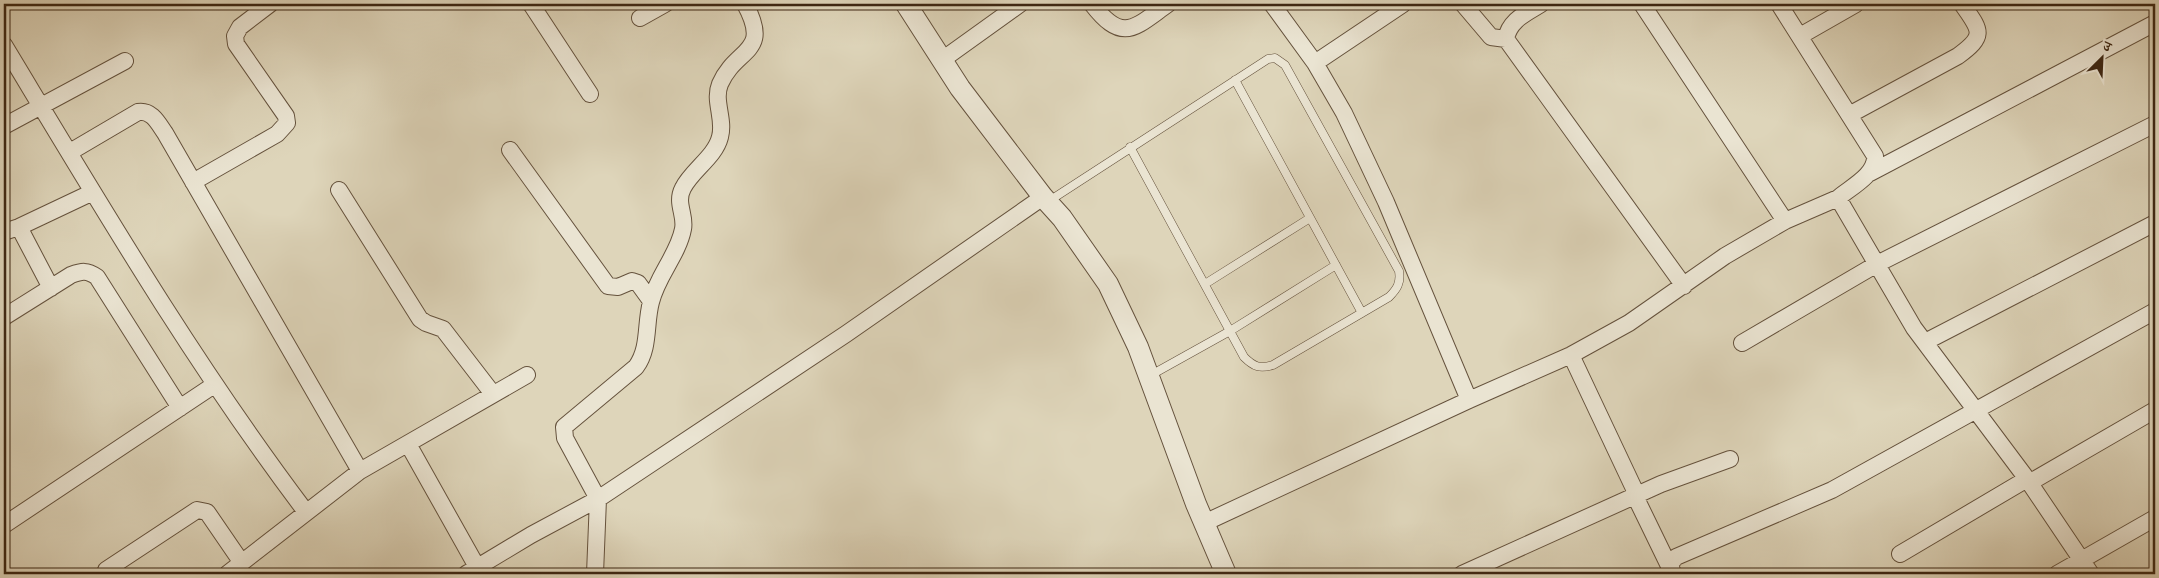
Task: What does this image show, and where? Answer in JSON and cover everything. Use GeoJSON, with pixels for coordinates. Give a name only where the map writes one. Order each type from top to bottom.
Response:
{"type":"FeatureCollection","features":[{"type":"Feature","properties":{"kind":"street"},"geometry":{"type":"LineString","coordinates":[[194,182],[277,134],[287,123],[286,116],[236,44],[235,36],[240,27],[270,4]]}},
{"type":"Feature","properties":{"kind":"street"},"geometry":{"type":"LineString","coordinates":[[531,4],[590,94]]}},
{"type":"Feature","properties":{"kind":"street"},"geometry":{"type":"LineString","coordinates":[[640,18],[664,4]]}},
{"type":"Feature","properties":{"kind":"street"},"geometry":{"type":"LineString","coordinates":[[595,574],[598,499],[565,438],[564,427],[636,367],[642,359],[645,350],[646,324],[651,301],[683,230],[684,220],[680,205],[681,192],[715,148],[720,137],[719,85],[728,70],[748,50],[754,40],[754,20],[745,4]]}},
{"type":"Feature","properties":{"kind":"street"},"geometry":{"type":"LineString","coordinates":[[906,4],[960,88],[1045,200],[1062,218],[1108,284],[1138,347],[1204,523],[1226,574]]}},
{"type":"Feature","properties":{"kind":"street"},"geometry":{"type":"LineString","coordinates":[[942,60],[1020,4]]}},
{"type":"Feature","properties":{"kind":"street"},"geometry":{"type":"LineString","coordinates":[[1092,4],[1104,20],[1116,27],[1126,29],[1136,26],[1168,4]]}},
{"type":"Feature","properties":{"kind":"street"},"geometry":{"type":"LineString","coordinates":[[1272,4],[1315,63],[1344,113],[1386,202],[1469,400]]}},
{"type":"Feature","properties":{"kind":"street"},"geometry":{"type":"LineString","coordinates":[[1315,63],[1403,4]]}},
{"type":"Feature","properties":{"kind":"street"},"geometry":{"type":"LineString","coordinates":[[1464,4],[1491,37],[1506,39]]}},
{"type":"Feature","properties":{"kind":"street"},"geometry":{"type":"LineString","coordinates":[[1541,4],[1514,21],[1507,30],[1506,39],[1684,286]]}},
{"type":"Feature","properties":{"kind":"street"},"geometry":{"type":"LineString","coordinates":[[1642,4],[1785,221]]}},
{"type":"Feature","properties":{"kind":"street"},"geometry":{"type":"LineString","coordinates":[[1779,4],[1875,156],[1876,164],[1870,173]]}},
{"type":"Feature","properties":{"kind":"street"},"geometry":{"type":"LineString","coordinates":[[1800,36],[1856,4]]}},
{"type":"Feature","properties":{"kind":"street"},"geometry":{"type":"LineString","coordinates":[[1850,114],[1958,56],[1973,45],[1978,38],[1979,31],[1962,4]]}},
{"type":"Feature","properties":{"kind":"street"},"geometry":{"type":"LineString","coordinates":[[1204,523],[1469,400],[1571,355],[1629,323],[1725,256],[1785,221],[1838,198],[1870,173],[2155,23]]}},
{"type":"Feature","properties":{"kind":"street"},"geometry":{"type":"LineString","coordinates":[[4,45],[93,192],[214,385],[253,442],[306,512]]}},
{"type":"Feature","properties":{"kind":"street"},"geometry":{"type":"LineString","coordinates":[[4,126],[125,61]]}},
{"type":"Feature","properties":{"kind":"street"},"geometry":{"type":"LineString","coordinates":[[70,152],[138,112],[145,111],[152,115],[194,182],[360,471]]}},
{"type":"Feature","properties":{"kind":"street"},"geometry":{"type":"LineString","coordinates":[[1742,343],[1877,264],[2155,124]]}},
{"type":"Feature","properties":{"kind":"street"},"geometry":{"type":"LineString","coordinates":[[510,150],[608,286],[618,287],[632,280],[638,283],[651,301]]}},
{"type":"Feature","properties":{"kind":"street"},"geometry":{"type":"LineString","coordinates":[[339,190],[420,319],[426,323],[443,328],[492,394]]}},
{"type":"Feature","properties":{"kind":"street"},"geometry":{"type":"LineString","coordinates":[[51,288],[9,228],[93,192]]}},
{"type":"Feature","properties":{"kind":"street"},"geometry":{"type":"LineString","coordinates":[[1838,198],[1925,342],[2028,481],[2091,574]]}},
{"type":"Feature","properties":{"kind":"street"},"geometry":{"type":"LineString","coordinates":[[408,444],[475,572],[598,499],[1045,200]]}},
{"type":"Feature","properties":{"kind":"street"},"geometry":{"type":"LineString","coordinates":[[1925,342],[2155,224]]}},
{"type":"Feature","properties":{"kind":"street"},"geometry":{"type":"LineString","coordinates":[[4,317],[81,271],[88,271],[97,277],[180,408]]}},
{"type":"Feature","properties":{"kind":"street"},"geometry":{"type":"LineString","coordinates":[[1671,571],[1676,557],[1832,490],[1975,409],[2155,311]]}},
{"type":"Feature","properties":{"kind":"street"},"geometry":{"type":"LineString","coordinates":[[1571,355],[1671,571]]}},
{"type":"Feature","properties":{"kind":"street"},"geometry":{"type":"LineString","coordinates":[[227,574],[360,471],[527,375]]}},
{"type":"Feature","properties":{"kind":"street"},"geometry":{"type":"LineString","coordinates":[[4,525],[214,385]]}},
{"type":"Feature","properties":{"kind":"street"},"geometry":{"type":"LineString","coordinates":[[1900,554],[2155,410]]}},
{"type":"Feature","properties":{"kind":"street"},"geometry":{"type":"LineString","coordinates":[[1462,574],[1636,496],[1730,459]]}},
{"type":"Feature","properties":{"kind":"street"},"geometry":{"type":"LineString","coordinates":[[106,570],[197,510],[207,512],[242,563]]}},
{"type":"Feature","properties":{"kind":"street"},"geometry":{"type":"LineString","coordinates":[[2057,574],[2155,518]]}},
{"type":"Feature","properties":{"kind":"lane"},"geometry":{"type":"LineString","coordinates":[[1045,200],[1268,59],[1275,58],[1285,65],[1400,271],[1400,280],[1396,290],[1389,297],[1273,364],[1263,368],[1252,366],[1244,357],[1130,147]]}},
{"type":"Feature","properties":{"kind":"lane"},"geometry":{"type":"LineString","coordinates":[[1235,80],[1362,313]]}},
{"type":"Feature","properties":{"kind":"lane"},"geometry":{"type":"LineString","coordinates":[[1205,284],[1310,218]]}},
{"type":"Feature","properties":{"kind":"lane"},"geometry":{"type":"LineString","coordinates":[[1149,376],[1230,331],[1336,265]]}}]}
